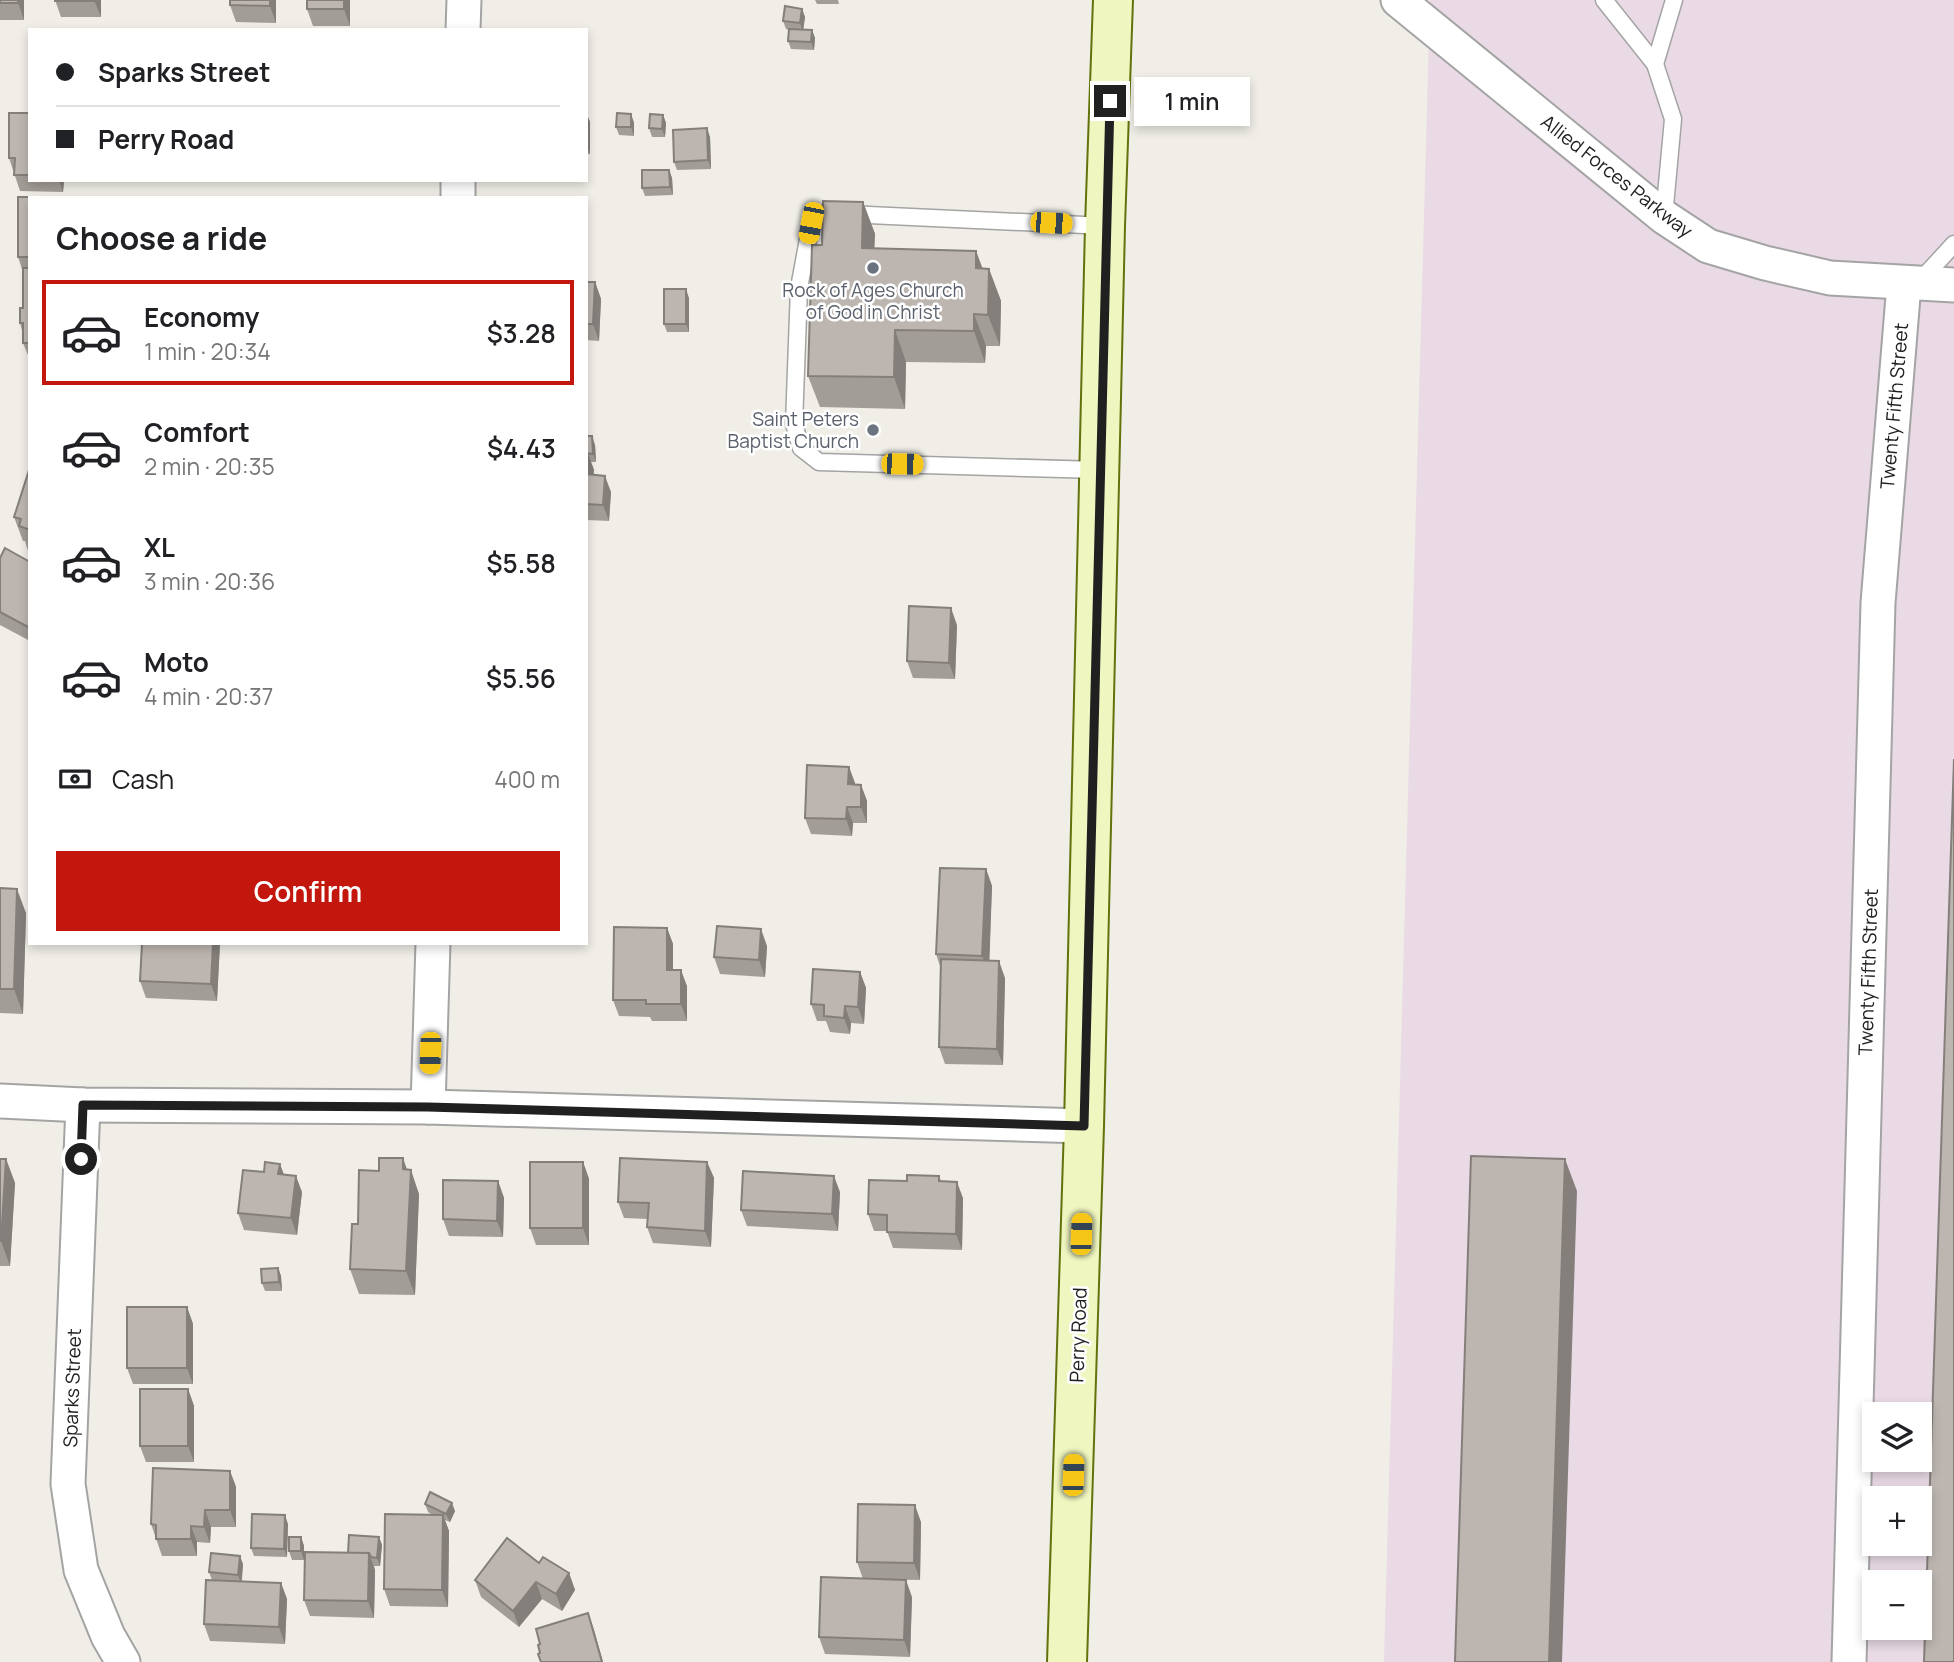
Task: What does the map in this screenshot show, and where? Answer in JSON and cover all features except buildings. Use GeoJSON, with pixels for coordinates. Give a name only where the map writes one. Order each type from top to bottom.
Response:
{"type":"FeatureCollection","features":[{"type":"Feature","properties":{"kind":"street"},"geometry":{"type":"LineString","coordinates":[[463,28],[464,0]]}},
{"type":"Feature","properties":{"kind":"street","name":"Perry Road"},"geometry":{"type":"LineString","coordinates":[[1068,1662],[1113,0]]}},
{"type":"Feature","properties":{"kind":"street","name":"Allied Forces Parkway"},"geometry":{"type":"LineString","coordinates":[[1398,0],[1664,217],[1708,246],[1830,278],[1954,285]]}},
{"type":"Feature","properties":{"kind":"street","name":"Twenty Fifth Street"},"geometry":{"type":"LineString","coordinates":[[1849,1662],[1878,603],[1911,284]]}},
{"type":"Feature","properties":{"kind":"street"},"geometry":{"type":"LineString","coordinates":[[428,1107],[433,945]]}},
{"type":"Feature","properties":{"kind":"street"},"geometry":{"type":"LineString","coordinates":[[0,1101],[83,1105],[428,1107],[1084,1126]]}},
{"type":"Feature","properties":{"kind":"street","name":"Sparks Street"},"geometry":{"type":"LineString","coordinates":[[83,1105],[68,1484],[81,1570],[108,1636],[123,1662]]}},
{"type":"Feature","properties":{"kind":"lane"},"geometry":{"type":"LineString","coordinates":[[1604,0],[1655,64],[1673,119],[1664,217]]}},
{"type":"Feature","properties":{"kind":"lane"},"geometry":{"type":"LineString","coordinates":[[1655,64],[1674,0]]}},
{"type":"Feature","properties":{"kind":"lane"},"geometry":{"type":"LineString","coordinates":[[1099,470],[819,462],[801,448],[794,424],[799,288],[811,223],[826,213],[1105,226]]}},
{"type":"Feature","properties":{"kind":"lane"},"geometry":{"type":"LineString","coordinates":[[1911,284],[1954,244]]}},
{"type":"Feature","properties":{"kind":"shaded area"},"geometry":{"type":"Polygon","coordinates":[[[1430,0],[1954,0],[1954,1662],[1384,1662],[1430,0]]]}},
{"type":"Feature","properties":{"kind":"place","name":"Rock of Ages Church of God in Christ"},"geometry":{"type":"Point","coordinates":[873,268]}},
{"type":"Feature","properties":{"kind":"place","name":"Saint Peters Baptist Church"},"geometry":{"type":"Point","coordinates":[873,430]}},
{"type":"Feature","properties":{"kind":"route"},"geometry":{"type":"LineString","coordinates":[[81,1159],[83,1105],[428,1107],[1084,1126],[1110,101]]}}]}
